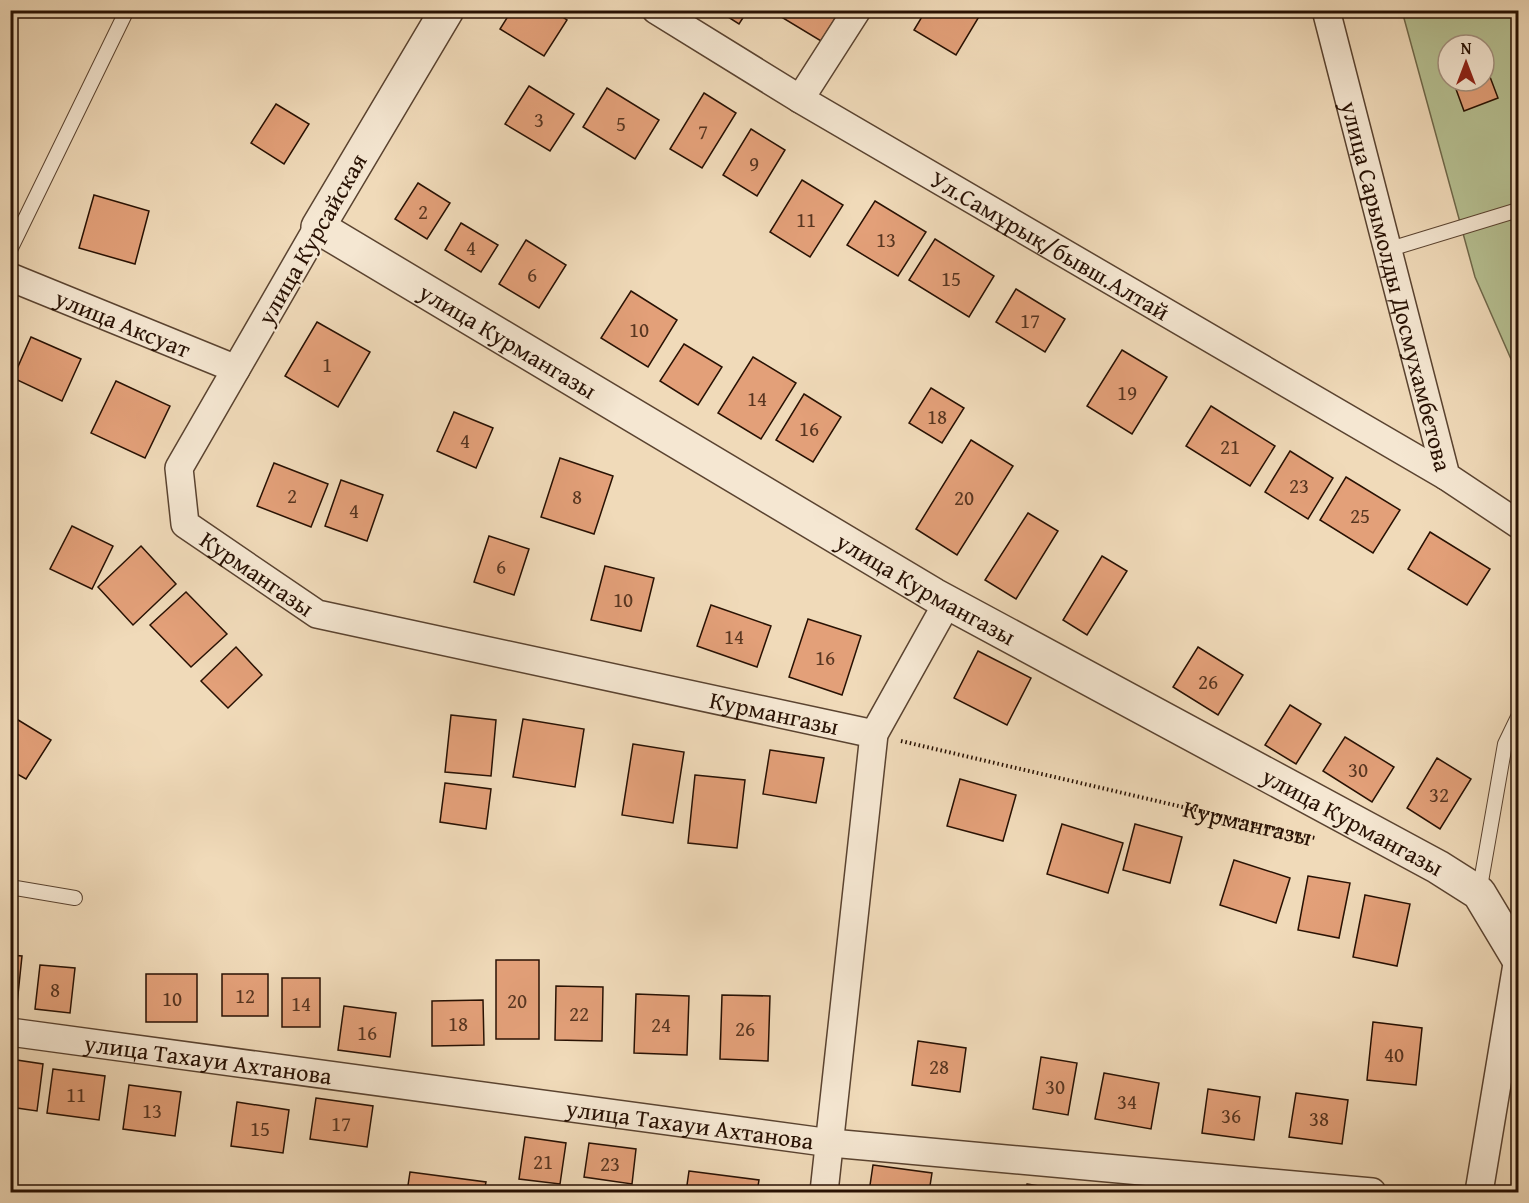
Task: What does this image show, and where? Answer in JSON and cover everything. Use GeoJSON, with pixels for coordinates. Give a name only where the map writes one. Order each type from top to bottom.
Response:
{"type":"FeatureCollection","features":[{"type":"Feature","properties":{"kind":"street","name":"улица Курсайская"},"geometry":{"type":"LineString","coordinates":[[179,468],[447,10]]}},
{"type":"Feature","properties":{"kind":"street","name":"Ул.Самұрық/бывш.Алтай"},"geometry":{"type":"LineString","coordinates":[[656,10],[800,99],[1446,476]]}},
{"type":"Feature","properties":{"kind":"street"},"geometry":{"type":"LineString","coordinates":[[800,99],[857,10]]}},
{"type":"Feature","properties":{"kind":"street","name":"улица Сарымолды Досмухамбетова"},"geometry":{"type":"LineString","coordinates":[[1326,10],[1446,476],[1518,524]]}},
{"type":"Feature","properties":{"kind":"street","name":"улица Курмангазы"},"geometry":{"type":"LineString","coordinates":[[318,227],[947,603],[1427,861],[1479,893],[1518,958]]}},
{"type":"Feature","properties":{"kind":"street","name":"улица Аксуат"},"geometry":{"type":"LineString","coordinates":[[10,277],[236,369]]}},
{"type":"Feature","properties":{"kind":"street","name":"Курмангазы"},"geometry":{"type":"LineString","coordinates":[[179,468],[185,524],[316,614],[874,734]]}},
{"type":"Feature","properties":{"kind":"street"},"geometry":{"type":"LineString","coordinates":[[824,1192],[874,734],[947,603]]}},
{"type":"Feature","properties":{"kind":"street"},"geometry":{"type":"LineString","coordinates":[[1479,1192],[1518,958]]}},
{"type":"Feature","properties":{"kind":"street","name":"улица Тахауи Ахтанова"},"geometry":{"type":"LineString","coordinates":[[10,1032],[831,1143],[1372,1192]]}},
{"type":"Feature","properties":{"kind":"lane"},"geometry":{"type":"LineString","coordinates":[[10,250],[127,10]]}},
{"type":"Feature","properties":{"kind":"lane"},"geometry":{"type":"LineString","coordinates":[[1387,250],[1518,210]]}},
{"type":"Feature","properties":{"kind":"lane"},"geometry":{"type":"LineString","coordinates":[[1479,893],[1505,744],[1518,717]]}},
{"type":"Feature","properties":{"kind":"lane"},"geometry":{"type":"LineString","coordinates":[[10,887],[75,898]]}},
{"type":"Feature","properties":{"kind":"path","name":"Курмангазы"},"geometry":{"type":"LineString","coordinates":[[874,734],[1323,840]]}},
{"type":"Feature","properties":{"kind":"green space"},"geometry":{"type":"Polygon","coordinates":[[[1402,11],[1518,11],[1518,375],[1475,277],[1402,11]]]}},
{"type":"Feature","properties":{"kind":"building"},"geometry":{"type":"Polygon","coordinates":[[[512,10],[552,10],[567,20],[544,56],[500,29],[512,10]]]}},
{"type":"Feature","properties":{"kind":"building"},"geometry":{"type":"Polygon","coordinates":[[[717,10],[748,10],[739,24],[717,10]]]}},
{"type":"Feature","properties":{"kind":"building"},"geometry":{"type":"Polygon","coordinates":[[[781,10],[833,10],[838,14],[821,41],[778,15],[781,10]]]}},
{"type":"Feature","properties":{"kind":"building"},"geometry":{"type":"Polygon","coordinates":[[[926,10],[983,10],[956,55],[914,30],[926,10]]]}},
{"type":"Feature","properties":{"kind":"building"},"geometry":{"type":"Polygon","coordinates":[[[529,86],[574,114],[550,151],[505,124],[529,86]]]}},
{"type":"Feature","properties":{"kind":"building"},"geometry":{"type":"Polygon","coordinates":[[[607,88],[659,120],[635,159],[583,127],[607,88]]]}},
{"type":"Feature","properties":{"kind":"building"},"geometry":{"type":"Polygon","coordinates":[[[704,93],[736,113],[702,168],[670,149],[704,93]]]}},
{"type":"Feature","properties":{"kind":"building"},"geometry":{"type":"Polygon","coordinates":[[[1457,93],[1496,93],[1498,98],[1464,111],[1457,93]]]}},
{"type":"Feature","properties":{"kind":"building"},"geometry":{"type":"Polygon","coordinates":[[[276,104],[309,124],[284,164],[251,143],[276,104]]]}},
{"type":"Feature","properties":{"kind":"building"},"geometry":{"type":"Polygon","coordinates":[[[751,129],[785,150],[757,196],[723,175],[751,129]]]}},
{"type":"Feature","properties":{"kind":"building"},"geometry":{"type":"Polygon","coordinates":[[[802,180],[843,205],[810,257],[770,232],[802,180]]]}},
{"type":"Feature","properties":{"kind":"building"},"geometry":{"type":"Polygon","coordinates":[[[418,183],[450,203],[427,239],[395,219],[418,183]]]}},
{"type":"Feature","properties":{"kind":"building"},"geometry":{"type":"Polygon","coordinates":[[[94,195],[149,211],[135,264],[79,248],[94,195]]]}},
{"type":"Feature","properties":{"kind":"building"},"geometry":{"type":"Polygon","coordinates":[[[875,201],[926,232],[898,276],[847,245],[875,201]]]}},
{"type":"Feature","properties":{"kind":"building"},"geometry":{"type":"Polygon","coordinates":[[[461,223],[498,245],[481,272],[445,250],[461,223]]]}},
{"type":"Feature","properties":{"kind":"building"},"geometry":{"type":"Polygon","coordinates":[[[935,239],[994,276],[969,317],[909,280],[935,239]]]}},
{"type":"Feature","properties":{"kind":"building"},"geometry":{"type":"Polygon","coordinates":[[[526,240],[566,265],[539,308],[499,284],[526,240]]]}},
{"type":"Feature","properties":{"kind":"building"},"geometry":{"type":"Polygon","coordinates":[[[1016,289],[1065,319],[1045,352],[996,322],[1016,289]]]}},
{"type":"Feature","properties":{"kind":"building"},"geometry":{"type":"Polygon","coordinates":[[[631,291],[677,320],[648,367],[601,338],[631,291]]]}},
{"type":"Feature","properties":{"kind":"building"},"geometry":{"type":"Polygon","coordinates":[[[317,322],[370,352],[338,407],[285,376],[317,322]]]}},
{"type":"Feature","properties":{"kind":"building"},"geometry":{"type":"Polygon","coordinates":[[[31,337],[81,359],[62,401],[13,378],[31,337]]]}},
{"type":"Feature","properties":{"kind":"building"},"geometry":{"type":"Polygon","coordinates":[[[684,344],[722,367],[698,405],[660,381],[684,344]]]}},
{"type":"Feature","properties":{"kind":"building"},"geometry":{"type":"Polygon","coordinates":[[[1122,350],[1167,377],[1132,434],[1087,406],[1122,350]]]}},
{"type":"Feature","properties":{"kind":"building"},"geometry":{"type":"Polygon","coordinates":[[[753,357],[796,383],[761,439],[718,413],[753,357]]]}},
{"type":"Feature","properties":{"kind":"building"},"geometry":{"type":"Polygon","coordinates":[[[116,381],[170,406],[145,458],[91,433],[116,381]]]}},
{"type":"Feature","properties":{"kind":"building"},"geometry":{"type":"Polygon","coordinates":[[[931,388],[964,408],[942,443],[909,423],[931,388]]]}},
{"type":"Feature","properties":{"kind":"building"},"geometry":{"type":"Polygon","coordinates":[[[804,394],[841,417],[813,462],[776,440],[804,394]]]}},
{"type":"Feature","properties":{"kind":"building"},"geometry":{"type":"Polygon","coordinates":[[[1211,406],[1275,446],[1250,486],[1186,446],[1211,406]]]}},
{"type":"Feature","properties":{"kind":"building"},"geometry":{"type":"Polygon","coordinates":[[[454,412],[493,428],[476,468],[437,451],[454,412]]]}},
{"type":"Feature","properties":{"kind":"building"},"geometry":{"type":"Polygon","coordinates":[[[971,440],[1013,466],[957,555],[916,529],[971,440]]]}},
{"type":"Feature","properties":{"kind":"building"},"geometry":{"type":"Polygon","coordinates":[[[1290,451],[1333,478],[1308,519],[1265,492],[1290,451]]]}},
{"type":"Feature","properties":{"kind":"building"},"geometry":{"type":"Polygon","coordinates":[[[560,458],[613,476],[594,534],[541,517],[560,458]]]}},
{"type":"Feature","properties":{"kind":"building"},"geometry":{"type":"Polygon","coordinates":[[[274,463],[328,484],[311,527],[257,506],[274,463]]]}},
{"type":"Feature","properties":{"kind":"building"},"geometry":{"type":"Polygon","coordinates":[[[1346,477],[1400,510],[1373,553],[1320,520],[1346,477]]]}},
{"type":"Feature","properties":{"kind":"building"},"geometry":{"type":"Polygon","coordinates":[[[341,480],[383,495],[367,541],[325,526],[341,480]]]}},
{"type":"Feature","properties":{"kind":"building"},"geometry":{"type":"Polygon","coordinates":[[[1028,513],[1058,531],[1016,599],[985,580],[1028,513]]]}},
{"type":"Feature","properties":{"kind":"building"},"geometry":{"type":"Polygon","coordinates":[[[72,526],[113,546],[92,589],[50,569],[72,526]]]}},
{"type":"Feature","properties":{"kind":"building"},"geometry":{"type":"Polygon","coordinates":[[[1430,532],[1490,569],[1467,605],[1408,569],[1430,532]]]}},
{"type":"Feature","properties":{"kind":"building"},"geometry":{"type":"Polygon","coordinates":[[[489,536],[529,549],[514,595],[474,582],[489,536]]]}},
{"type":"Feature","properties":{"kind":"building"},"geometry":{"type":"Polygon","coordinates":[[[141,546],[176,584],[133,625],[98,587],[141,546]]]}},
{"type":"Feature","properties":{"kind":"building"},"geometry":{"type":"Polygon","coordinates":[[[1102,556],[1127,571],[1087,635],[1063,620],[1102,556]]]}},
{"type":"Feature","properties":{"kind":"building"},"geometry":{"type":"Polygon","coordinates":[[[605,566],[654,578],[641,631],[591,620],[605,566]]]}},
{"type":"Feature","properties":{"kind":"building"},"geometry":{"type":"Polygon","coordinates":[[[186,592],[227,634],[191,667],[150,625],[186,592]]]}},
{"type":"Feature","properties":{"kind":"building"},"geometry":{"type":"Polygon","coordinates":[[[711,605],[771,626],[757,667],[697,646],[711,605]]]}},
{"type":"Feature","properties":{"kind":"building"},"geometry":{"type":"Polygon","coordinates":[[[808,619],[861,636],[842,695],[789,677],[808,619]]]}},
{"type":"Feature","properties":{"kind":"building"},"geometry":{"type":"Polygon","coordinates":[[[236,647],[262,675],[228,708],[201,681],[236,647]]]}},
{"type":"Feature","properties":{"kind":"building"},"geometry":{"type":"Polygon","coordinates":[[[1198,647],[1243,675],[1218,715],[1173,687],[1198,647]]]}},
{"type":"Feature","properties":{"kind":"building"},"geometry":{"type":"Polygon","coordinates":[[[978,651],[1031,678],[1007,725],[954,698],[978,651]]]}},
{"type":"Feature","properties":{"kind":"building"},"geometry":{"type":"Polygon","coordinates":[[[1290,705],[1321,724],[1296,764],[1265,745],[1290,705]]]}},
{"type":"Feature","properties":{"kind":"building"},"geometry":{"type":"Polygon","coordinates":[[[10,715],[51,740],[26,779],[10,770],[10,715]]]}},
{"type":"Feature","properties":{"kind":"building"},"geometry":{"type":"Polygon","coordinates":[[[451,715],[496,720],[491,776],[445,772],[451,715]]]}},
{"type":"Feature","properties":{"kind":"building"},"geometry":{"type":"Polygon","coordinates":[[[523,719],[584,729],[575,787],[513,777],[523,719]]]}},
{"type":"Feature","properties":{"kind":"building"},"geometry":{"type":"Polygon","coordinates":[[[1345,737],[1394,767],[1372,802],[1323,771],[1345,737]]]}},
{"type":"Feature","properties":{"kind":"building"},"geometry":{"type":"Polygon","coordinates":[[[633,744],[684,752],[673,823],[622,815],[633,744]]]}},
{"type":"Feature","properties":{"kind":"building"},"geometry":{"type":"Polygon","coordinates":[[[770,750],[824,758],[816,803],[763,794],[770,750]]]}},
{"type":"Feature","properties":{"kind":"building"},"geometry":{"type":"Polygon","coordinates":[[[1437,758],[1471,779],[1440,829],[1407,808],[1437,758]]]}},
{"type":"Feature","properties":{"kind":"building"},"geometry":{"type":"Polygon","coordinates":[[[695,775],[745,780],[737,848],[688,843],[695,775]]]}},
{"type":"Feature","properties":{"kind":"building"},"geometry":{"type":"Polygon","coordinates":[[[960,779],[1016,795],[1003,841],[947,826],[960,779]]]}},
{"type":"Feature","properties":{"kind":"building"},"geometry":{"type":"Polygon","coordinates":[[[445,783],[491,789],[486,829],[440,822],[445,783]]]}},
{"type":"Feature","properties":{"kind":"building"},"geometry":{"type":"Polygon","coordinates":[[[1062,824],[1123,843],[1108,893],[1047,874],[1062,824]]]}},
{"type":"Feature","properties":{"kind":"building"},"geometry":{"type":"Polygon","coordinates":[[[1135,824],[1182,837],[1170,883],[1123,870],[1135,824]]]}},
{"type":"Feature","properties":{"kind":"building"},"geometry":{"type":"Polygon","coordinates":[[[1234,860],[1290,878],[1276,923],[1220,905],[1234,860]]]}},
{"type":"Feature","properties":{"kind":"building"},"geometry":{"type":"Polygon","coordinates":[[[1308,876],[1350,883],[1339,938],[1298,930],[1308,876]]]}},
{"type":"Feature","properties":{"kind":"building"},"geometry":{"type":"Polygon","coordinates":[[[1365,895],[1410,904],[1397,966],[1353,957],[1365,895]]]}},
{"type":"Feature","properties":{"kind":"building"},"geometry":{"type":"Polygon","coordinates":[[[10,955],[22,956],[17,1004],[10,1004],[10,955]]]}},
{"type":"Feature","properties":{"kind":"building"},"geometry":{"type":"Polygon","coordinates":[[[496,960],[539,960],[539,1039],[496,1039],[496,960]]]}},
{"type":"Feature","properties":{"kind":"building"},"geometry":{"type":"Polygon","coordinates":[[[40,965],[75,968],[70,1013],[35,1009],[40,965]]]}},
{"type":"Feature","properties":{"kind":"building"},"geometry":{"type":"Polygon","coordinates":[[[146,974],[197,974],[197,1022],[146,1022],[146,974]]]}},
{"type":"Feature","properties":{"kind":"building"},"geometry":{"type":"Polygon","coordinates":[[[222,974],[268,974],[268,1016],[222,1016],[222,974]]]}},
{"type":"Feature","properties":{"kind":"building"},"geometry":{"type":"Polygon","coordinates":[[[282,978],[320,978],[320,1027],[282,1027],[282,978]]]}},
{"type":"Feature","properties":{"kind":"building"},"geometry":{"type":"Polygon","coordinates":[[[556,986],[603,987],[602,1041],[555,1040],[556,986]]]}},
{"type":"Feature","properties":{"kind":"building"},"geometry":{"type":"Polygon","coordinates":[[[636,994],[689,996],[687,1055],[634,1053],[636,994]]]}},
{"type":"Feature","properties":{"kind":"building"},"geometry":{"type":"Polygon","coordinates":[[[722,995],[770,996],[768,1061],[720,1059],[722,995]]]}},
{"type":"Feature","properties":{"kind":"building"},"geometry":{"type":"Polygon","coordinates":[[[483,1000],[484,1045],[432,1046],[432,1001],[483,1000]]]}},
{"type":"Feature","properties":{"kind":"building"},"geometry":{"type":"Polygon","coordinates":[[[344,1006],[396,1013],[390,1057],[338,1050],[344,1006]]]}},
{"type":"Feature","properties":{"kind":"building"},"geometry":{"type":"Polygon","coordinates":[[[1373,1022],[1422,1028],[1416,1085],[1367,1080],[1373,1022]]]}},
{"type":"Feature","properties":{"kind":"building"},"geometry":{"type":"Polygon","coordinates":[[[918,1041],[966,1048],[960,1092],[912,1085],[918,1041]]]}},
{"type":"Feature","properties":{"kind":"building"},"geometry":{"type":"Polygon","coordinates":[[[1041,1057],[1077,1063],[1068,1115],[1033,1109],[1041,1057]]]}},
{"type":"Feature","properties":{"kind":"building"},"geometry":{"type":"Polygon","coordinates":[[[10,1059],[43,1064],[37,1111],[10,1107],[10,1059]]]}},
{"type":"Feature","properties":{"kind":"building"},"geometry":{"type":"Polygon","coordinates":[[[53,1069],[105,1076],[99,1120],[47,1113],[53,1069]]]}},
{"type":"Feature","properties":{"kind":"building"},"geometry":{"type":"Polygon","coordinates":[[[1104,1073],[1159,1083],[1151,1129],[1095,1119],[1104,1073]]]}},
{"type":"Feature","properties":{"kind":"building"},"geometry":{"type":"Polygon","coordinates":[[[129,1085],[181,1092],[175,1136],[123,1129],[129,1085]]]}},
{"type":"Feature","properties":{"kind":"building"},"geometry":{"type":"Polygon","coordinates":[[[1208,1089],[1260,1097],[1254,1140],[1202,1133],[1208,1089]]]}},
{"type":"Feature","properties":{"kind":"building"},"geometry":{"type":"Polygon","coordinates":[[[1296,1093],[1348,1100],[1342,1144],[1289,1137],[1296,1093]]]}},
{"type":"Feature","properties":{"kind":"building"},"geometry":{"type":"Polygon","coordinates":[[[316,1098],[373,1106],[367,1147],[310,1139],[316,1098]]]}},
{"type":"Feature","properties":{"kind":"building"},"geometry":{"type":"Polygon","coordinates":[[[237,1102],[289,1110],[283,1153],[231,1146],[237,1102]]]}},
{"type":"Feature","properties":{"kind":"building"},"geometry":{"type":"Polygon","coordinates":[[[525,1137],[566,1143],[560,1184],[519,1179],[525,1137]]]}},
{"type":"Feature","properties":{"kind":"building"},"geometry":{"type":"Polygon","coordinates":[[[589,1143],[636,1149],[632,1184],[584,1177],[589,1143]]]}},
{"type":"Feature","properties":{"kind":"building"},"geometry":{"type":"Polygon","coordinates":[[[873,1165],[932,1173],[929,1192],[869,1192],[873,1165]]]}},
{"type":"Feature","properties":{"kind":"building"},"geometry":{"type":"Polygon","coordinates":[[[689,1171],[759,1180],[757,1192],[686,1192],[689,1171]]]}},
{"type":"Feature","properties":{"kind":"building"},"geometry":{"type":"Polygon","coordinates":[[[410,1172],[486,1182],[484,1192],[407,1192],[410,1172]]]}},
{"type":"Feature","properties":{"kind":"building"},"geometry":{"type":"Polygon","coordinates":[[[1027,1184],[1070,1191],[1025,1192],[1027,1184]]]}}]}
